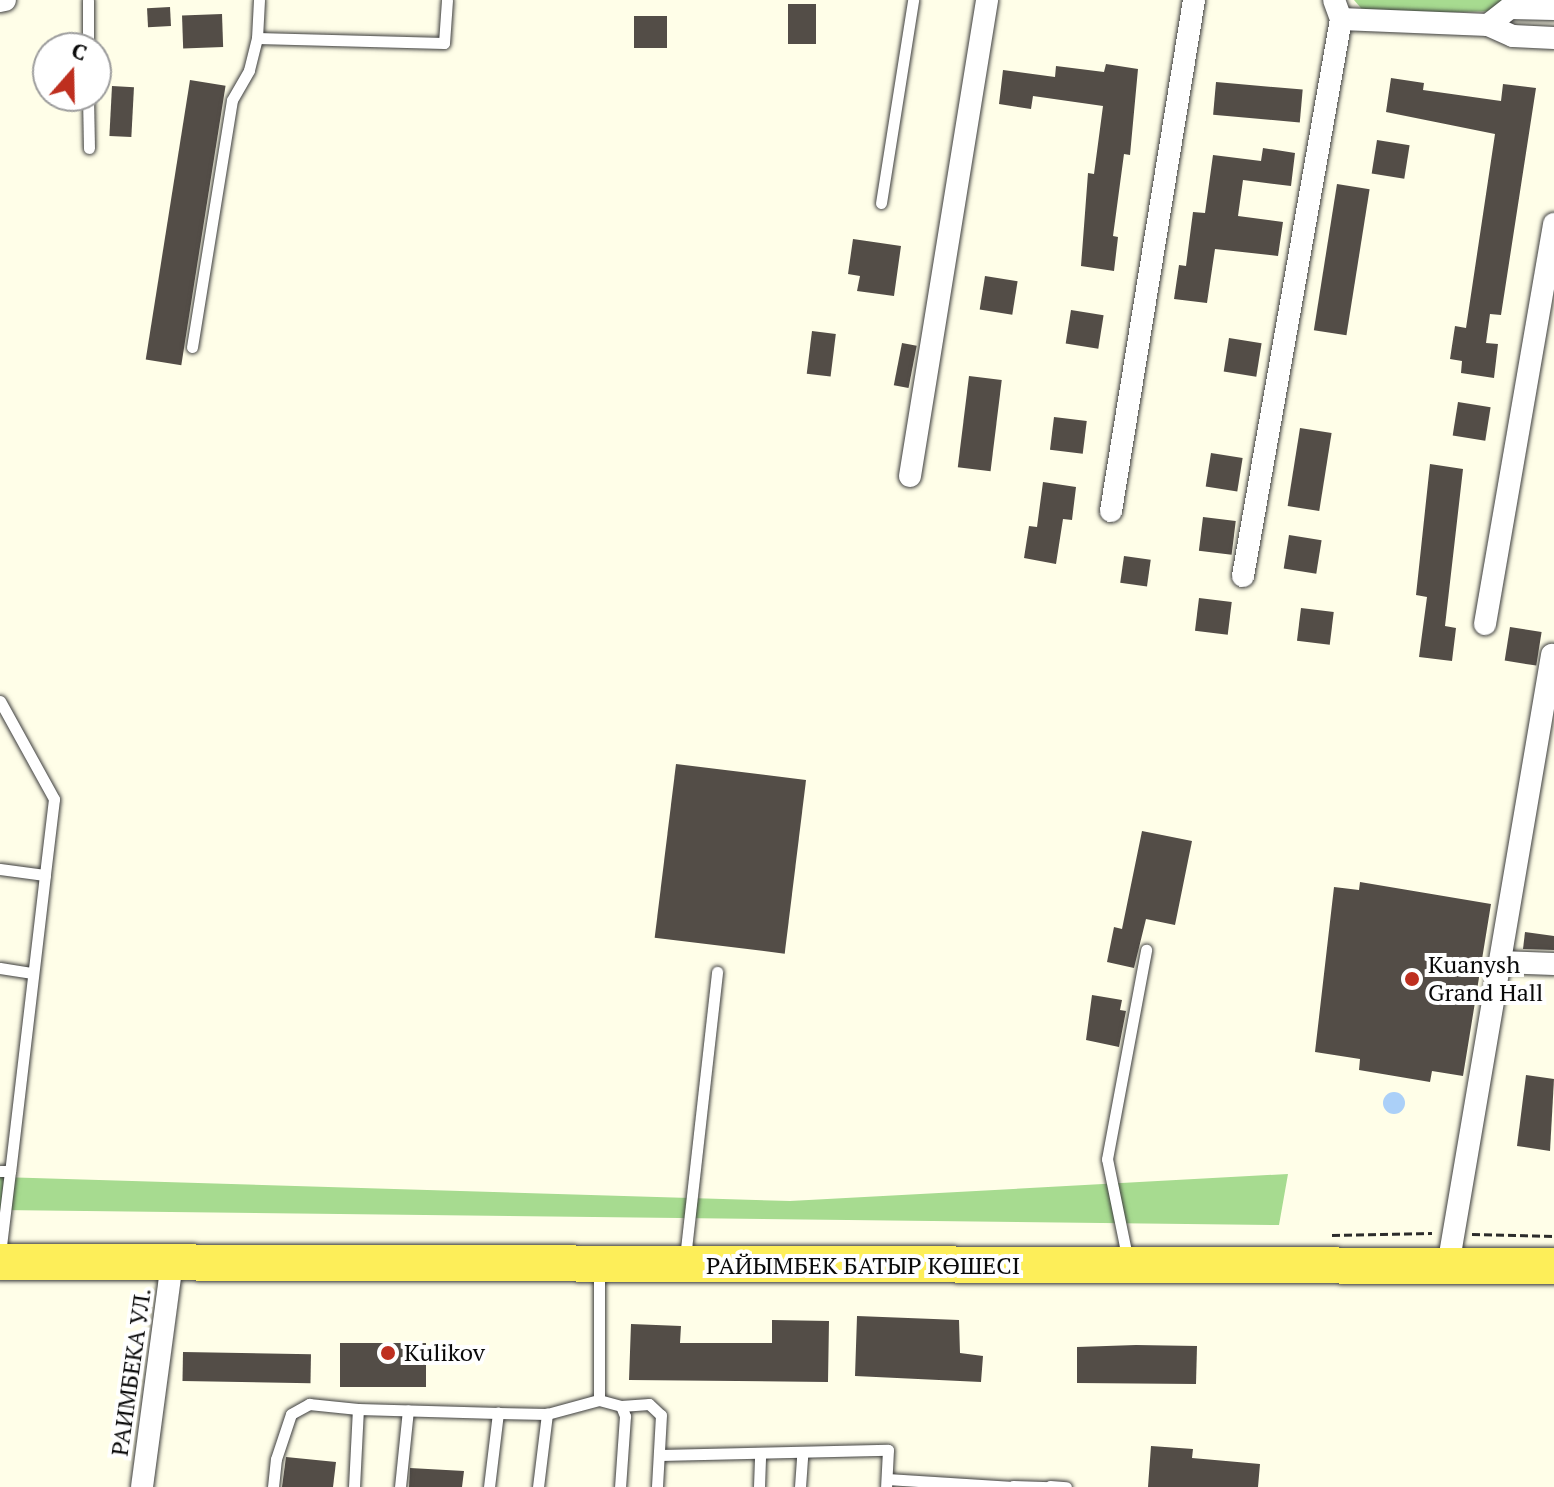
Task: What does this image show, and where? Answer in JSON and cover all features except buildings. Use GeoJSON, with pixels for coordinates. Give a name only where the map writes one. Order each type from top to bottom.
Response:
{"type":"FeatureCollection","features":[{"type":"Feature","properties":{"kind":"main road","name":"РАЙЫМБЕК БАТЫР КӨШЕСІ"},"geometry":{"type":"LineString","coordinates":[[0,1262],[684,1267],[1554,1266]]}},
{"type":"Feature","properties":{"kind":"street"},"geometry":{"type":"LineString","coordinates":[[910,476],[987,0]]}},
{"type":"Feature","properties":{"kind":"street"},"geometry":{"type":"LineString","coordinates":[[1111,511],[1194,0]]}},
{"type":"Feature","properties":{"kind":"street"},"geometry":{"type":"LineString","coordinates":[[1488,25],[1510,8],[1554,9]]}},
{"type":"Feature","properties":{"kind":"street"},"geometry":{"type":"LineString","coordinates":[[1243,576],[1338,9],[1488,25],[1513,36],[1554,38]]}},
{"type":"Feature","properties":{"kind":"street"},"geometry":{"type":"LineString","coordinates":[[1485,624],[1554,224]]}},
{"type":"Feature","properties":{"kind":"street"},"geometry":{"type":"LineString","coordinates":[[1448,1266],[1552,655]]}},
{"type":"Feature","properties":{"kind":"street"},"geometry":{"type":"LineString","coordinates":[[1500,962],[1554,964]]}},
{"type":"Feature","properties":{"kind":"street","name":"РАИМБЕКА УЛ."},"geometry":{"type":"LineString","coordinates":[[142,1487],[172,1263]]}},
{"type":"Feature","properties":{"kind":"lane"},"geometry":{"type":"LineString","coordinates":[[88,0],[88,32]]}},
{"type":"Feature","properties":{"kind":"lane"},"geometry":{"type":"LineString","coordinates":[[192,347],[232,100],[249,70],[257,38],[259,0]]}},
{"type":"Feature","properties":{"kind":"lane"},"geometry":{"type":"LineString","coordinates":[[257,38],[444,43],[447,0]]}},
{"type":"Feature","properties":{"kind":"lane"},"geometry":{"type":"LineString","coordinates":[[881,203],[913,0]]}},
{"type":"Feature","properties":{"kind":"lane"},"geometry":{"type":"LineString","coordinates":[[88,112],[89,148]]}},
{"type":"Feature","properties":{"kind":"lane"},"geometry":{"type":"LineString","coordinates":[[0,701],[54,799],[5,1171],[0,1254]]}},
{"type":"Feature","properties":{"kind":"lane"},"geometry":{"type":"LineString","coordinates":[[0,869],[45,875]]}},
{"type":"Feature","properties":{"kind":"lane"},"geometry":{"type":"LineString","coordinates":[[1129,1266],[1107,1159],[1146,950]]}},
{"type":"Feature","properties":{"kind":"lane"},"geometry":{"type":"LineString","coordinates":[[0,968],[33,973]]}},
{"type":"Feature","properties":{"kind":"lane"},"geometry":{"type":"LineString","coordinates":[[684,1267],[717,972]]}},
{"type":"Feature","properties":{"kind":"lane"},"geometry":{"type":"LineString","coordinates":[[599,1266],[599,1400]]}},
{"type":"Feature","properties":{"kind":"lane"},"geometry":{"type":"LineString","coordinates":[[273,1487],[291,1414],[309,1404],[358,1409],[547,1414],[599,1400],[621,1406],[655,1407],[661,1415],[657,1487]]}},
{"type":"Feature","properties":{"kind":"lane"},"geometry":{"type":"LineString","coordinates":[[620,1487],[625,1428],[621,1406]]}},
{"type":"Feature","properties":{"kind":"lane"},"geometry":{"type":"LineString","coordinates":[[354,1487],[358,1409]]}},
{"type":"Feature","properties":{"kind":"lane"},"geometry":{"type":"LineString","coordinates":[[400,1487],[408,1410]]}},
{"type":"Feature","properties":{"kind":"lane"},"geometry":{"type":"LineString","coordinates":[[489,1487],[498,1413]]}},
{"type":"Feature","properties":{"kind":"lane"},"geometry":{"type":"LineString","coordinates":[[538,1487],[547,1414]]}},
{"type":"Feature","properties":{"kind":"lane"},"geometry":{"type":"LineString","coordinates":[[660,1455],[802,1455],[888,1450],[887,1483],[1066,1487]]}},
{"type":"Feature","properties":{"kind":"lane"},"geometry":{"type":"LineString","coordinates":[[759,1487],[760,1455]]}},
{"type":"Feature","properties":{"kind":"lane"},"geometry":{"type":"LineString","coordinates":[[800,1487],[802,1455]]}},
{"type":"Feature","properties":{"kind":"green space"},"geometry":{"type":"Polygon","coordinates":[[[1354,0],[1554,0],[1554,10],[1366,14],[1354,0]]]}},
{"type":"Feature","properties":{"kind":"green space"},"geometry":{"type":"Polygon","coordinates":[[[1288,1174],[1279,1225],[0,1210],[0,1177],[790,1201],[1288,1174]]]}},
{"type":"Feature","properties":{"kind":"water"},"geometry":{"type":"Polygon","coordinates":[[[1394,1092],[1402,1095],[1405,1103],[1402,1111],[1394,1114],[1386,1111],[1383,1103],[1386,1095],[1394,1092]]]}},
{"type":"Feature","properties":{"kind":"place","name":"Kuanysh Grand Hall"},"geometry":{"type":"Point","coordinates":[1412,979]}},
{"type":"Feature","properties":{"kind":"place","name":"Kulikov"},"geometry":{"type":"Point","coordinates":[388,1353]}}]}
